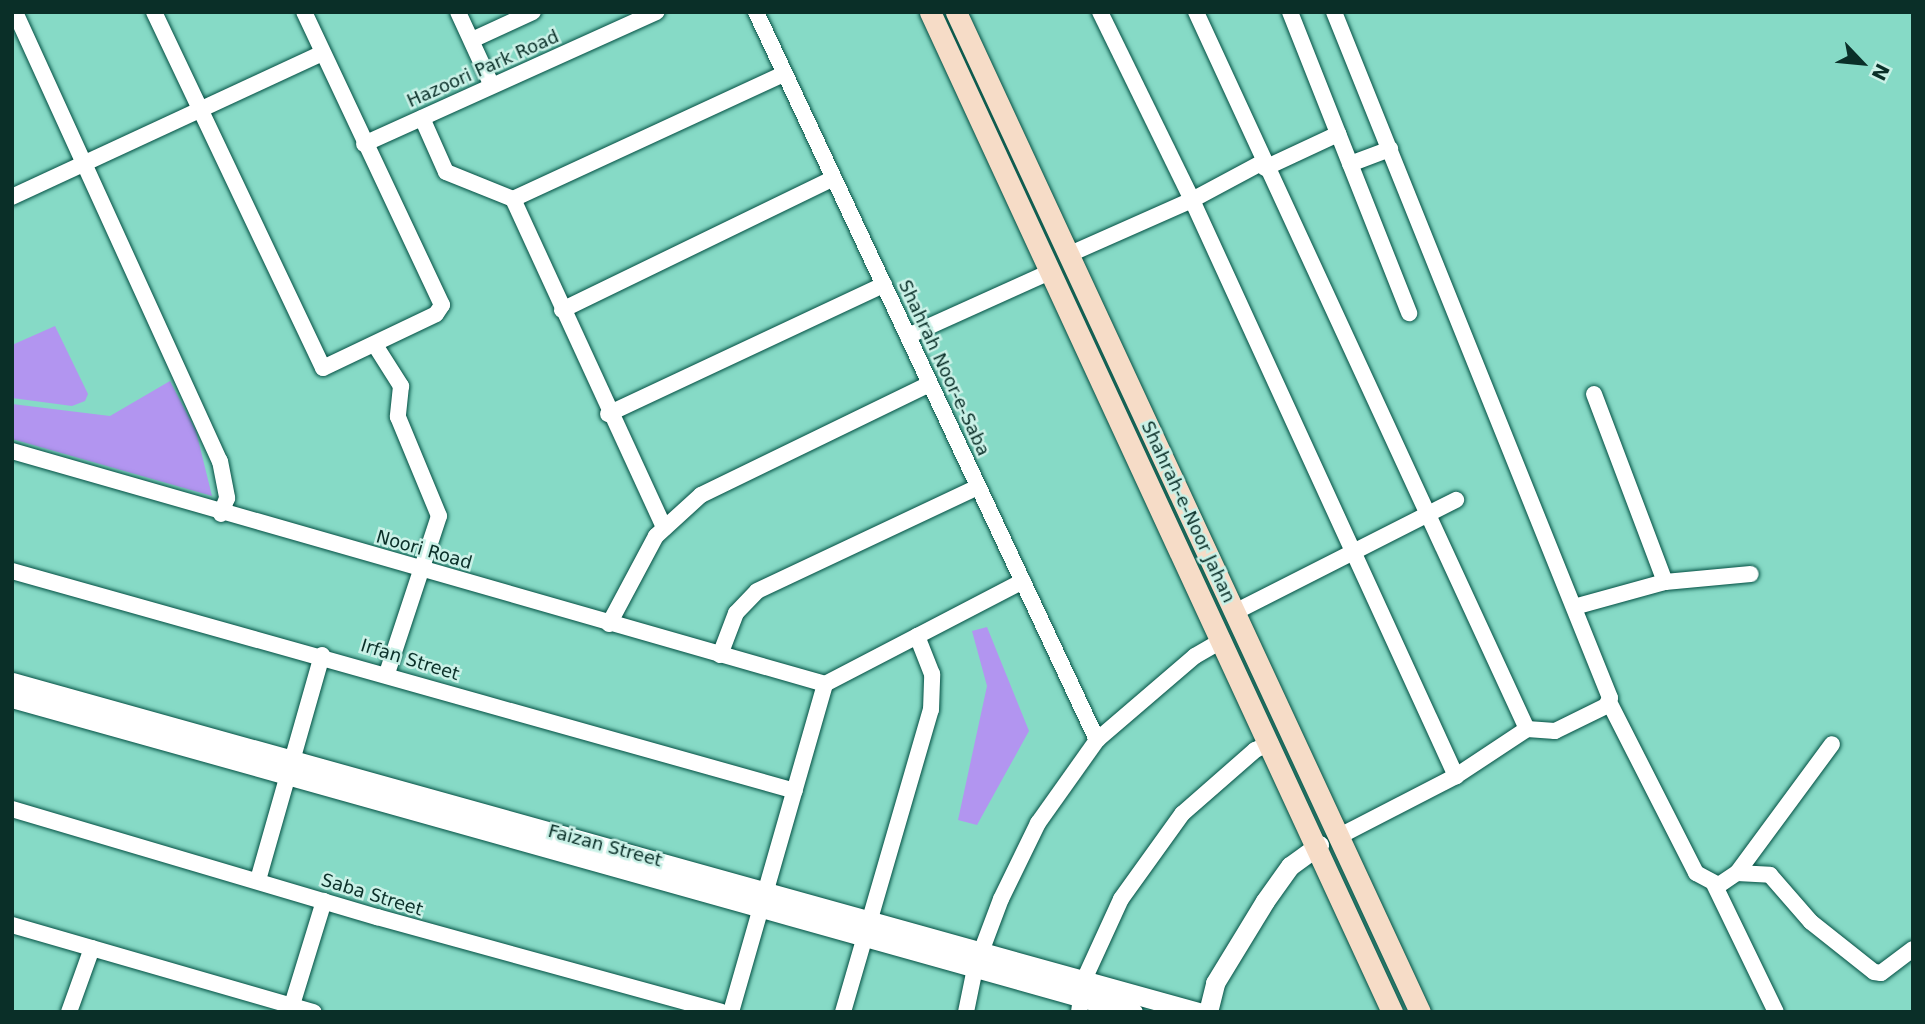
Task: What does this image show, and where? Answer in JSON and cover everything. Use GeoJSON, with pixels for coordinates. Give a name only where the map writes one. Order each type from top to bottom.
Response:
{"type":"FeatureCollection","features":[{"type":"Feature","properties":{"kind":"main road","name":"Shahrah-e-Noor Jahan"},"geometry":{"type":"LineString","coordinates":[[930,12],[1271,743],[1328,841],[1420,1012]]}},
{"type":"Feature","properties":{"kind":"main road","name":"Shahrah-e-Noor Jahan"},"geometry":{"type":"LineString","coordinates":[[956,12],[1235,612],[1328,841],[1392,1012]]}},
{"type":"Feature","properties":{"kind":"main road"},"geometry":{"type":"LineString","coordinates":[[959,75],[981,65]]}},
{"type":"Feature","properties":{"kind":"main road"},"geometry":{"type":"LineString","coordinates":[[1194,582],[1215,570]]}},
{"type":"Feature","properties":{"kind":"street"},"geometry":{"type":"LineString","coordinates":[[15,12],[85,160],[220,461],[227,498],[221,514]]}},
{"type":"Feature","properties":{"kind":"street"},"geometry":{"type":"LineString","coordinates":[[154,12],[323,368],[436,314],[442,305],[304,12]]}},
{"type":"Feature","properties":{"kind":"street"},"geometry":{"type":"LineString","coordinates":[[458,12],[492,86]]}},
{"type":"Feature","properties":{"kind":"street"},"geometry":{"type":"LineString","coordinates":[[472,40],[532,12]]}},
{"type":"Feature","properties":{"kind":"street","name":"Hazoori Park Road"},"geometry":{"type":"LineString","coordinates":[[364,144],[657,12]]}},
{"type":"Feature","properties":{"kind":"street","name":"Shahrah Noor-e-Saba"},"geometry":{"type":"LineString","coordinates":[[756,12],[1097,740]]}},
{"type":"Feature","properties":{"kind":"street"},"geometry":{"type":"LineString","coordinates":[[1100,12],[1192,200],[1357,552],[1456,776]]}},
{"type":"Feature","properties":{"kind":"street"},"geometry":{"type":"LineString","coordinates":[[1196,12],[1264,165],[1527,729]]}},
{"type":"Feature","properties":{"kind":"street"},"geometry":{"type":"LineString","coordinates":[[1290,12],[1409,313]]}},
{"type":"Feature","properties":{"kind":"street"},"geometry":{"type":"LineString","coordinates":[[1334,12],[1574,607],[1609,702],[1696,873],[1714,884],[1725,884],[1737,873],[1832,744]]}},
{"type":"Feature","properties":{"kind":"street"},"geometry":{"type":"LineString","coordinates":[[12,197],[85,160],[200,111],[323,53]]}},
{"type":"Feature","properties":{"kind":"street"},"geometry":{"type":"LineString","coordinates":[[513,199],[784,74]]}},
{"type":"Feature","properties":{"kind":"street"},"geometry":{"type":"LineString","coordinates":[[422,118],[446,172],[513,199],[608,414],[664,528]]}},
{"type":"Feature","properties":{"kind":"street"},"geometry":{"type":"LineString","coordinates":[[1070,254],[1338,134]]}},
{"type":"Feature","properties":{"kind":"street"},"geometry":{"type":"LineString","coordinates":[[1350,164],[1390,149]]}},
{"type":"Feature","properties":{"kind":"street"},"geometry":{"type":"LineString","coordinates":[[562,310],[834,178]]}},
{"type":"Feature","properties":{"kind":"street"},"geometry":{"type":"LineString","coordinates":[[908,336],[1050,272]]}},
{"type":"Feature","properties":{"kind":"street"},"geometry":{"type":"LineString","coordinates":[[608,414],[884,285]]}},
{"type":"Feature","properties":{"kind":"street"},"geometry":{"type":"LineString","coordinates":[[375,345],[401,386],[398,417],[438,505],[439,516],[387,673]]}},
{"type":"Feature","properties":{"kind":"street"},"geometry":{"type":"LineString","coordinates":[[609,624],[634,570],[664,528],[701,495],[930,384]]}},
{"type":"Feature","properties":{"kind":"street"},"geometry":{"type":"LineString","coordinates":[[1594,394],[1665,582]]}},
{"type":"Feature","properties":{"kind":"street","name":"Noori Road"},"geometry":{"type":"LineString","coordinates":[[12,451],[221,514],[825,684]]}},
{"type":"Feature","properties":{"kind":"street"},"geometry":{"type":"LineString","coordinates":[[720,655],[736,613],[757,590],[978,487]]}},
{"type":"Feature","properties":{"kind":"street"},"geometry":{"type":"LineString","coordinates":[[1235,612],[1456,500]]}},
{"type":"Feature","properties":{"kind":"street","name":"Irfan Street"},"geometry":{"type":"LineString","coordinates":[[12,570],[387,673],[795,791]]}},
{"type":"Feature","properties":{"kind":"street"},"geometry":{"type":"LineString","coordinates":[[1574,607],[1665,582],[1751,573]]}},
{"type":"Feature","properties":{"kind":"street"},"geometry":{"type":"LineString","coordinates":[[732,1012],[825,684],[1023,581]]}},
{"type":"Feature","properties":{"kind":"street"},"geometry":{"type":"LineString","coordinates":[[843,1012],[865,928],[931,710],[932,674],[918,636]]}},
{"type":"Feature","properties":{"kind":"street"},"geometry":{"type":"LineString","coordinates":[[966,1012],[978,961],[1038,823],[1097,740],[1195,656],[1223,640]]}},
{"type":"Feature","properties":{"kind":"street"},"geometry":{"type":"LineString","coordinates":[[258,880],[322,655]]}},
{"type":"Feature","properties":{"kind":"street","name":"Faizan Street"},"geometry":{"type":"LineString","coordinates":[[12,682],[290,767]]}},
{"type":"Feature","properties":{"kind":"street","name":"Faizan Street"},"geometry":{"type":"LineString","coordinates":[[12,698],[290,767],[764,898],[978,961],[1133,1012]]}},
{"type":"Feature","properties":{"kind":"street"},"geometry":{"type":"LineString","coordinates":[[1208,1012],[1215,983],[1265,901],[1290,866],[1328,841],[1456,776],[1527,729],[1555,731],[1609,702]]}},
{"type":"Feature","properties":{"kind":"street"},"geometry":{"type":"LineString","coordinates":[[1081,997],[1121,899],[1182,814],[1255,750],[1271,743]]}},
{"type":"Feature","properties":{"kind":"street","name":"Saba Street"},"geometry":{"type":"LineString","coordinates":[[12,809],[324,901],[722,1012]]}},
{"type":"Feature","properties":{"kind":"street"},"geometry":{"type":"LineString","coordinates":[[1737,873],[1770,874],[1811,922],[1874,972],[1881,973],[1913,949]]}},
{"type":"Feature","properties":{"kind":"street"},"geometry":{"type":"LineString","coordinates":[[1714,884],[1776,1012]]}},
{"type":"Feature","properties":{"kind":"street"},"geometry":{"type":"LineString","coordinates":[[292,1005],[324,901]]}},
{"type":"Feature","properties":{"kind":"street"},"geometry":{"type":"LineString","coordinates":[[12,925],[314,1012]]}},
{"type":"Feature","properties":{"kind":"street"},"geometry":{"type":"LineString","coordinates":[[69,1012],[92,948]]}},
{"type":"Feature","properties":{"kind":"street","name":"Faizan Street"},"geometry":{"type":"LineString","coordinates":[[1081,997],[1198,1012]]}},
{"type":"Feature","properties":{"kind":"shaded area"},"geometry":{"type":"Polygon","coordinates":[[[55,326],[88,394],[85,401],[72,406],[12,398],[12,345],[55,326]]]}},
{"type":"Feature","properties":{"kind":"shaded area"},"geometry":{"type":"Polygon","coordinates":[[[170,381],[196,431],[212,496],[12,439],[12,404],[110,416],[170,381]]]}},
{"type":"Feature","properties":{"kind":"shaded area"},"geometry":{"type":"Polygon","coordinates":[[[987,627],[1029,731],[977,825],[958,820],[987,686],[972,631],[987,627]]]}}]}
